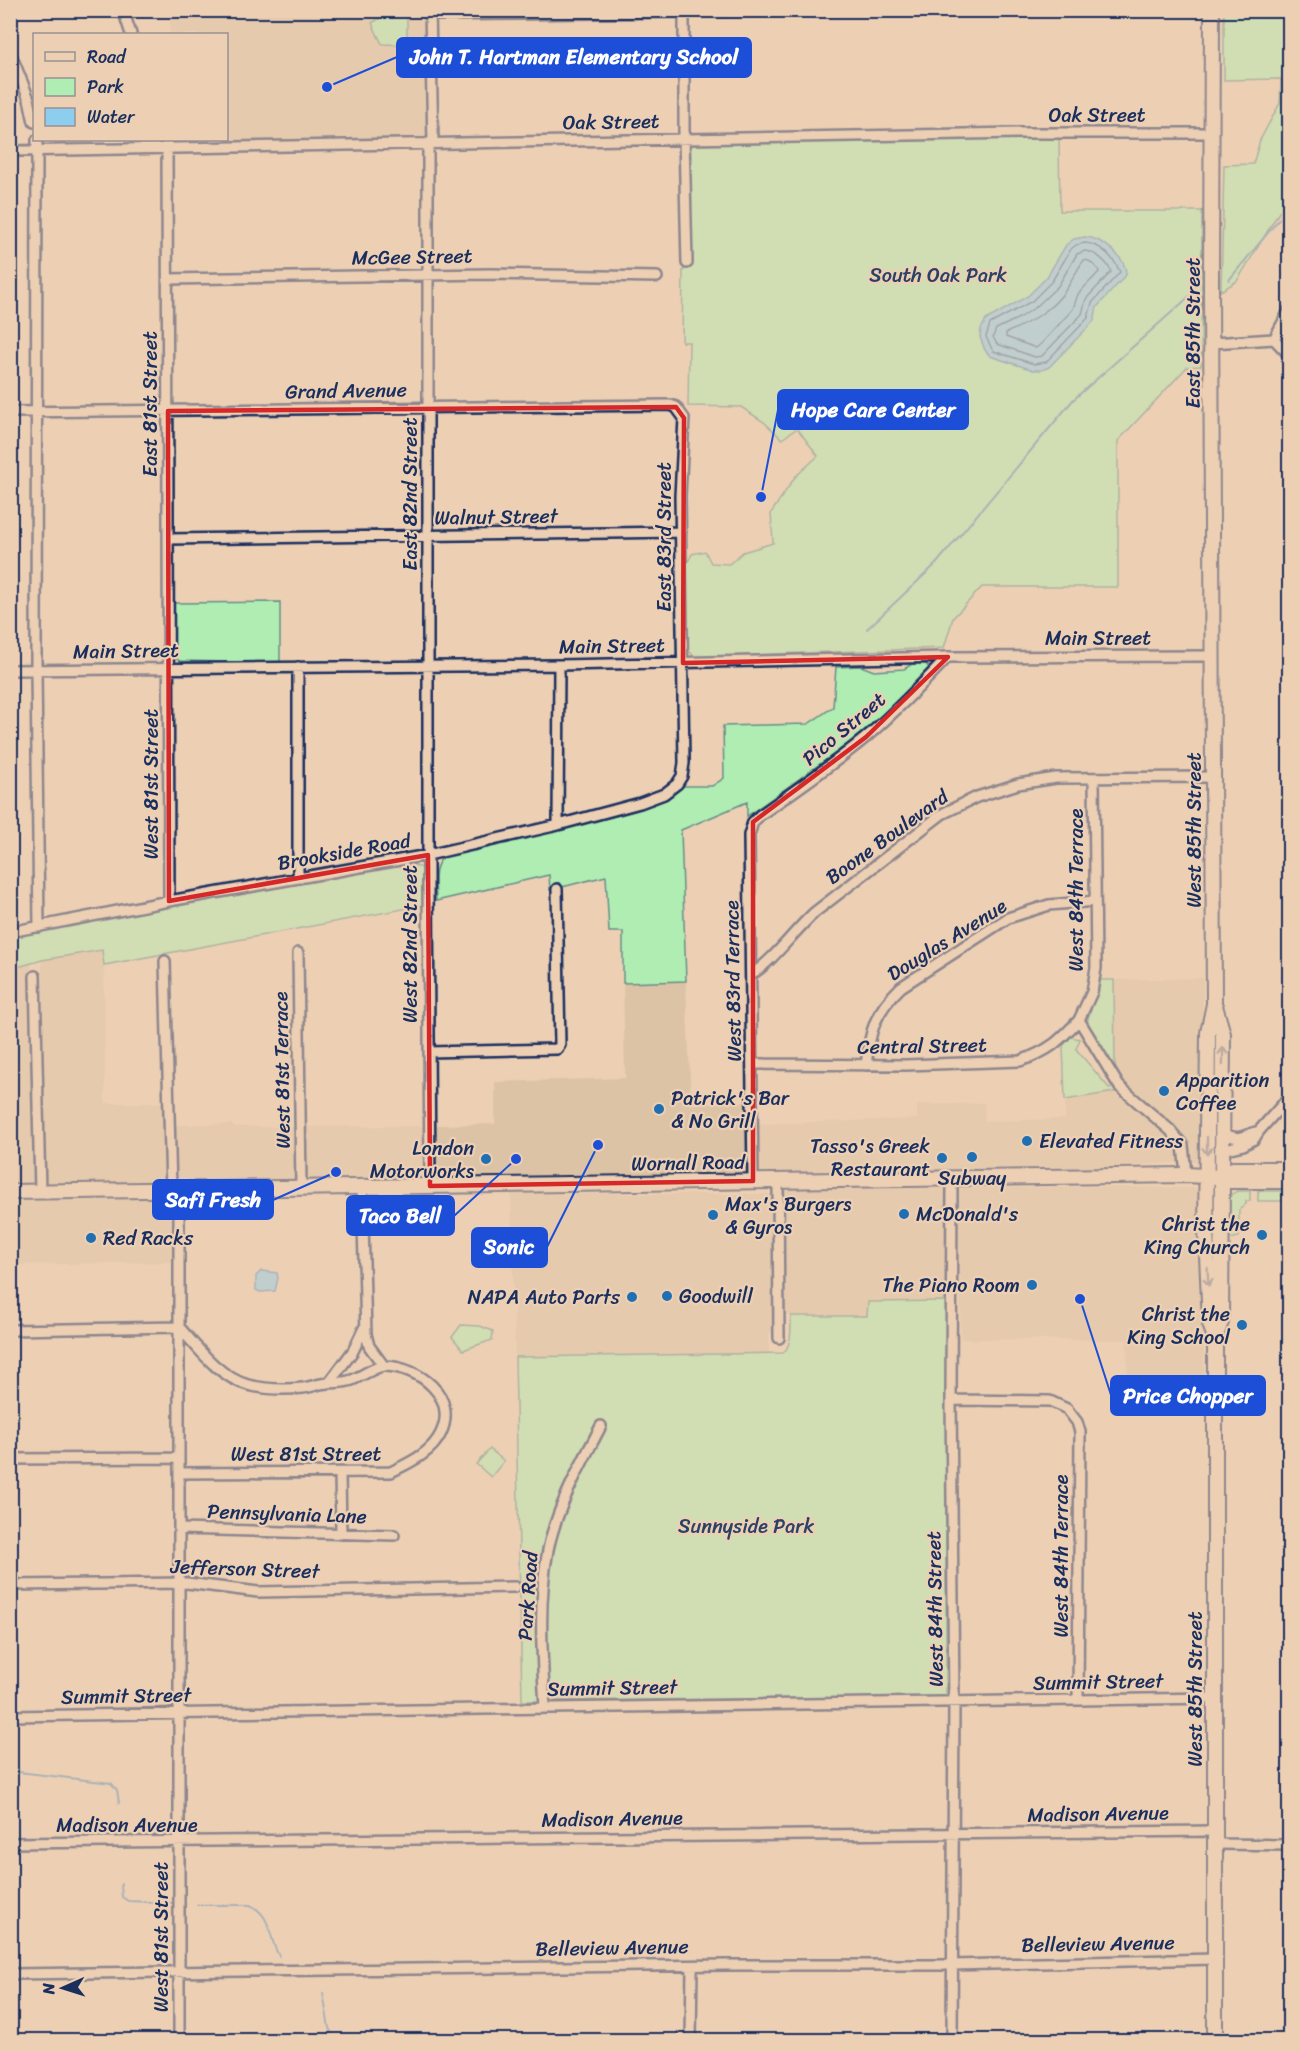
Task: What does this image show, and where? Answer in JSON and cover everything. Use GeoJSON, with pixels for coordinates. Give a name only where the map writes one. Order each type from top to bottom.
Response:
{"type":"FeatureCollection","features":[{"type":"Feature","properties":{"kind":"main road","name":"East 85th Street"},"geometry":{"type":"LineString","coordinates":[[1212,10],[1214,656]]}},
{"type":"Feature","properties":{"kind":"main road","name":"West 85th Street"},"geometry":{"type":"LineString","coordinates":[[1214,656],[1214,1004],[1208,1033],[1206,1232],[1210,1324],[1215,1338],[1215,2040]]}},
{"type":"Feature","properties":{"kind":"main road","name":"West 85th Street"},"geometry":{"type":"LineString","coordinates":[[1214,1004],[1223,1034],[1221,1322],[1215,1338]]}},
{"type":"Feature","properties":{"kind":"main road","name":"Wornall Road"},"geometry":{"type":"LineString","coordinates":[[1221,1177],[1233,1169],[1290,1169]]}},
{"type":"Feature","properties":{"kind":"main road","name":"Wornall Road"},"geometry":{"type":"LineString","coordinates":[[10,1192],[1186,1175],[1221,1177],[1232,1181],[1290,1181]]}},
{"type":"Feature","properties":{"kind":"street"},"geometry":{"type":"LineString","coordinates":[[123,10],[131,33]]}},
{"type":"Feature","properties":{"kind":"street"},"geometry":{"type":"LineString","coordinates":[[430,13],[837,10]]}},
{"type":"Feature","properties":{"kind":"street"},"geometry":{"type":"LineString","coordinates":[[684,12],[687,264]]}},
{"type":"Feature","properties":{"kind":"street","name":"East 82nd Street"},"geometry":{"type":"LineString","coordinates":[[429,666],[430,13]]}},
{"type":"Feature","properties":{"kind":"street"},"geometry":{"type":"LineString","coordinates":[[10,52],[33,118]]}},
{"type":"Feature","properties":{"kind":"street","name":"Oak Street"},"geometry":{"type":"LineString","coordinates":[[10,151],[167,144],[430,143],[1020,133],[1212,133]]}},
{"type":"Feature","properties":{"kind":"street"},"geometry":{"type":"LineString","coordinates":[[37,141],[36,670],[39,927]]}},
{"type":"Feature","properties":{"kind":"street","name":"East 81st Street"},"geometry":{"type":"LineString","coordinates":[[167,144],[169,668]]}},
{"type":"Feature","properties":{"kind":"street","name":"McGee Street"},"geometry":{"type":"LineString","coordinates":[[168,279],[490,274],[657,276]]}},
{"type":"Feature","properties":{"kind":"street"},"geometry":{"type":"LineString","coordinates":[[1274,339],[1290,309]]}},
{"type":"Feature","properties":{"kind":"street"},"geometry":{"type":"LineString","coordinates":[[1212,343],[1274,339]]}},
{"type":"Feature","properties":{"kind":"street"},"geometry":{"type":"LineString","coordinates":[[1274,339],[1290,356]]}},
{"type":"Feature","properties":{"kind":"street","name":"Grand Avenue"},"geometry":{"type":"LineString","coordinates":[[10,412],[670,405],[681,412]]}},
{"type":"Feature","properties":{"kind":"street","name":"East 83rd Street"},"geometry":{"type":"LineString","coordinates":[[677,784],[682,776],[684,763],[680,496],[684,418],[681,412]]}},
{"type":"Feature","properties":{"kind":"street","name":"Walnut Street"},"geometry":{"type":"LineString","coordinates":[[168,539],[681,532]]}},
{"type":"Feature","properties":{"kind":"street","name":"Main Street"},"geometry":{"type":"LineString","coordinates":[[10,670],[559,665],[948,657],[1214,656]]}},
{"type":"Feature","properties":{"kind":"street","name":"Pico Street"},"geometry":{"type":"LineString","coordinates":[[756,818],[820,774],[866,737],[910,697],[948,657]]}},
{"type":"Feature","properties":{"kind":"street"},"geometry":{"type":"LineString","coordinates":[[558,825],[559,665]]}},
{"type":"Feature","properties":{"kind":"street","name":"West 82nd Street"},"geometry":{"type":"LineString","coordinates":[[429,666],[430,1186]]}},
{"type":"Feature","properties":{"kind":"street"},"geometry":{"type":"LineString","coordinates":[[298,667],[298,878]]}},
{"type":"Feature","properties":{"kind":"street","name":"West 81st Street"},"geometry":{"type":"LineString","coordinates":[[169,668],[169,901]]}},
{"type":"Feature","properties":{"kind":"street","name":"Boone Boulevard"},"geometry":{"type":"LineString","coordinates":[[751,975],[770,960],[797,928],[815,912],[942,814],[977,797],[1018,784],[1056,778],[1214,777]]}},
{"type":"Feature","properties":{"kind":"street","name":"West 84th Terrace"},"geometry":{"type":"LineString","coordinates":[[1079,1020],[1092,992],[1096,968],[1094,778]]}},
{"type":"Feature","properties":{"kind":"street","name":"Brookside Road"},"geometry":{"type":"LineString","coordinates":[[10,932],[428,855],[558,825],[640,803],[664,794],[677,784]]}},
{"type":"Feature","properties":{"kind":"street","name":"West 83rd Terrace"},"geometry":{"type":"LineString","coordinates":[[753,1181],[750,835],[756,818]]}},
{"type":"Feature","properties":{"kind":"street"},"geometry":{"type":"LineString","coordinates":[[429,1052],[557,1049],[560,1044],[557,889]]}},
{"type":"Feature","properties":{"kind":"street","name":"Douglas Avenue"},"geometry":{"type":"LineString","coordinates":[[866,1065],[876,1016],[901,987],[1008,918],[1049,905],[1095,901]]}},
{"type":"Feature","properties":{"kind":"street","name":"West 81st Terrace"},"geometry":{"type":"LineString","coordinates":[[298,952],[301,1188]]}},
{"type":"Feature","properties":{"kind":"street","name":"West 81st Street"},"geometry":{"type":"LineString","coordinates":[[165,961],[179,1327],[179,2040]]}},
{"type":"Feature","properties":{"kind":"street"},"geometry":{"type":"LineString","coordinates":[[35,976],[40,1191]]}},
{"type":"Feature","properties":{"kind":"street"},"geometry":{"type":"LineString","coordinates":[[1079,1020],[1119,1086],[1184,1145],[1186,1175]]}},
{"type":"Feature","properties":{"kind":"street","name":"Central Street"},"geometry":{"type":"LineString","coordinates":[[752,1064],[866,1065],[1020,1061],[1037,1056],[1055,1045],[1079,1020]]}},
{"type":"Feature","properties":{"kind":"street"},"geometry":{"type":"LineString","coordinates":[[1221,1150],[1254,1140],[1259,1131],[1290,1096]]}},
{"type":"Feature","properties":{"kind":"street"},"geometry":{"type":"LineString","coordinates":[[1221,1131],[1229,1136],[1241,1138],[1259,1131]]}},
{"type":"Feature","properties":{"kind":"street","name":"West 84th Street"},"geometry":{"type":"LineString","coordinates":[[952,1178],[951,1400],[954,1702],[952,2040]]}},
{"type":"Feature","properties":{"kind":"street"},"geometry":{"type":"LineString","coordinates":[[778,1181],[778,1338]]}},
{"type":"Feature","properties":{"kind":"street"},"geometry":{"type":"LineString","coordinates":[[10,1330],[179,1327],[204,1355],[225,1373],[246,1384],[273,1389],[292,1389],[350,1380],[383,1365],[369,1346],[365,1326],[362,1187]]}},
{"type":"Feature","properties":{"kind":"street"},"geometry":{"type":"LineString","coordinates":[[329,1383],[353,1351],[365,1326]]}},
{"type":"Feature","properties":{"kind":"street","name":"West 81st Street"},"geometry":{"type":"LineString","coordinates":[[179,1473],[392,1472],[414,1461],[433,1445],[441,1434],[445,1417],[444,1405],[434,1386],[423,1377],[409,1370],[383,1365]]}},
{"type":"Feature","properties":{"kind":"street","name":"West 84th Terrace"},"geometry":{"type":"LineString","coordinates":[[951,1400],[1050,1401],[1059,1404],[1077,1422],[1080,1432],[1078,1700]]}},
{"type":"Feature","properties":{"kind":"street","name":"Park Road"},"geometry":{"type":"LineString","coordinates":[[545,1707],[541,1609],[548,1548],[572,1484],[601,1426]]}},
{"type":"Feature","properties":{"kind":"street"},"geometry":{"type":"LineString","coordinates":[[10,1459],[179,1458]]}},
{"type":"Feature","properties":{"kind":"street"},"geometry":{"type":"LineString","coordinates":[[340,1473],[341,1534]]}},
{"type":"Feature","properties":{"kind":"street","name":"Pennsylvania Lane"},"geometry":{"type":"LineString","coordinates":[[179,1529],[394,1534]]}},
{"type":"Feature","properties":{"kind":"street","name":"Jefferson Street"},"geometry":{"type":"LineString","coordinates":[[10,1585],[201,1584],[258,1592],[515,1587]]}},
{"type":"Feature","properties":{"kind":"street","name":"Summit Street"},"geometry":{"type":"LineString","coordinates":[[10,1716],[1215,1698]]}},
{"type":"Feature","properties":{"kind":"street","name":"Madison Avenue"},"geometry":{"type":"LineString","coordinates":[[10,1844],[952,1833],[1215,1838],[1290,1845]]}},
{"type":"Feature","properties":{"kind":"street","name":"Belleview Avenue"},"geometry":{"type":"LineString","coordinates":[[10,1974],[692,1965],[952,1965],[1215,1959]]}},
{"type":"Feature","properties":{"kind":"street"},"geometry":{"type":"LineString","coordinates":[[692,1965],[692,2040]]}},
{"type":"Feature","properties":{"kind":"highlighted area"},"geometry":{"type":"Polygon","coordinates":[[[676,407],[684,418],[683,663],[948,657],[866,737],[753,822],[753,1181],[430,1186],[428,855],[169,901],[168,411],[676,407]]]}},
{"type":"Feature","properties":{"kind":"shaded area"},"geometry":{"type":"Polygon","coordinates":[[[166,10],[426,11],[428,143],[171,148],[171,141],[228,141],[228,33],[170,33],[170,20],[166,16],[166,10]]]}},
{"type":"Feature","properties":{"kind":"shaded area"},"geometry":{"type":"Polygon","coordinates":[[[102,950],[105,1103],[164,1103],[165,1175],[163,1183],[45,1184],[42,960],[102,950]]]}},
{"type":"Feature","properties":{"kind":"shaded area"},"geometry":{"type":"Polygon","coordinates":[[[31,964],[35,1182],[11,1185],[10,969],[31,964]]]}},
{"type":"Feature","properties":{"kind":"shaded area"},"geometry":{"type":"Polygon","coordinates":[[[1203,978],[1202,1157],[1197,1161],[1080,1169],[761,1174],[758,1170],[757,1124],[917,1119],[917,1105],[984,1103],[985,1121],[1065,1119],[1065,1100],[1115,1092],[1114,980],[1203,978]]]}},
{"type":"Feature","properties":{"kind":"shaded area"},"geometry":{"type":"Polygon","coordinates":[[[686,981],[691,1104],[747,1102],[748,1169],[746,1174],[742,1176],[436,1177],[435,1125],[495,1124],[495,1082],[625,1078],[623,983],[686,981]]]}},
{"type":"Feature","properties":{"kind":"shaded area"},"geometry":{"type":"Polygon","coordinates":[[[231,1124],[234,1127],[425,1126],[425,1178],[419,1180],[177,1183],[175,1125],[231,1124]]]}},
{"type":"Feature","properties":{"kind":"shaded area"},"geometry":{"type":"Polygon","coordinates":[[[943,1188],[946,1192],[946,1301],[868,1302],[867,1316],[784,1315],[783,1194],[787,1190],[943,1188]]]}},
{"type":"Feature","properties":{"kind":"shaded area"},"geometry":{"type":"Polygon","coordinates":[[[962,1188],[1194,1188],[1201,1191],[1205,1410],[1128,1411],[1127,1340],[961,1339],[958,1190],[962,1188]]]}},
{"type":"Feature","properties":{"kind":"shaded area"},"geometry":{"type":"Polygon","coordinates":[[[511,1194],[770,1194],[774,1197],[774,1328],[769,1334],[769,1354],[515,1357],[511,1194]]]}},
{"type":"Feature","properties":{"kind":"shaded area"},"geometry":{"type":"Polygon","coordinates":[[[168,1198],[174,1205],[175,1262],[11,1265],[10,1201],[168,1198]]]}},
{"type":"Feature","properties":{"kind":"green space"},"geometry":{"type":"Polygon","coordinates":[[[1224,11],[1289,11],[1289,196],[1237,281],[1221,291],[1224,165],[1253,164],[1260,140],[1280,103],[1281,79],[1224,80],[1224,11]]]}},
{"type":"Feature","properties":{"kind":"green space"},"geometry":{"type":"Polygon","coordinates":[[[386,13],[407,13],[407,45],[381,42],[372,23],[386,13]]]}},
{"type":"Feature","properties":{"kind":"green space","name":"South Oak Park"},"geometry":{"type":"Polygon","coordinates":[[[1059,137],[1060,211],[1202,211],[1201,366],[1187,367],[1118,441],[1118,587],[982,587],[953,618],[944,648],[695,657],[688,650],[687,564],[692,554],[705,551],[711,563],[729,564],[743,552],[773,543],[771,513],[795,477],[818,456],[797,428],[782,439],[764,422],[741,407],[688,406],[689,342],[682,342],[683,270],[691,267],[687,148],[691,145],[1059,137]]]}},
{"type":"Feature","properties":{"kind":"green space"},"geometry":{"type":"Polygon","coordinates":[[[280,602],[280,663],[180,661],[174,657],[174,603],[280,602]]]}},
{"type":"Feature","properties":{"kind":"green space"},"geometry":{"type":"Polygon","coordinates":[[[912,664],[926,664],[929,672],[858,737],[747,816],[747,802],[681,830],[686,981],[623,983],[623,932],[609,932],[606,876],[550,890],[549,875],[436,901],[436,870],[445,856],[635,811],[661,801],[684,786],[712,786],[724,778],[723,726],[808,724],[833,707],[836,667],[861,666],[874,671],[904,669],[912,664]]]}},
{"type":"Feature","properties":{"kind":"green space"},"geometry":{"type":"Polygon","coordinates":[[[409,864],[423,868],[425,905],[104,965],[102,950],[42,960],[11,969],[11,936],[409,864]]]}},
{"type":"Feature","properties":{"kind":"green space"},"geometry":{"type":"Polygon","coordinates":[[[1098,980],[1114,980],[1115,1067],[1089,1030],[1087,1023],[1098,980]]]}},
{"type":"Feature","properties":{"kind":"green space"},"geometry":{"type":"Polygon","coordinates":[[[1071,1037],[1080,1039],[1076,1049],[1110,1089],[1115,1084],[1115,1092],[1065,1100],[1063,1046],[1071,1037]]]}},
{"type":"Feature","properties":{"kind":"green space"},"geometry":{"type":"Polygon","coordinates":[[[1237,1191],[1250,1191],[1250,1201],[1246,1201],[1246,1204],[1239,1210],[1239,1237],[1230,1239],[1229,1199],[1237,1191]]]}},
{"type":"Feature","properties":{"kind":"green space"},"geometry":{"type":"Polygon","coordinates":[[[1258,1191],[1289,1191],[1289,1201],[1258,1201],[1258,1191]]]}},
{"type":"Feature","properties":{"kind":"green space","name":"Sunnyside Park"},"geometry":{"type":"Polygon","coordinates":[[[946,1301],[946,1694],[942,1697],[522,1701],[515,1357],[783,1353],[789,1341],[791,1316],[867,1316],[868,1302],[946,1301]]]}},
{"type":"Feature","properties":{"kind":"green space"},"geometry":{"type":"Polygon","coordinates":[[[461,1325],[480,1326],[493,1331],[492,1340],[463,1350],[452,1337],[461,1325]]]}},
{"type":"Feature","properties":{"kind":"green space"},"geometry":{"type":"Polygon","coordinates":[[[490,1449],[504,1461],[491,1477],[476,1464],[490,1449]]]}},
{"type":"Feature","properties":{"kind":"water"},"geometry":{"type":"Polygon","coordinates":[[[1085,237],[1098,241],[1118,255],[1126,275],[1097,307],[1094,321],[1049,367],[1042,370],[1033,370],[990,356],[980,337],[986,320],[1028,296],[1047,277],[1066,245],[1074,239],[1085,237]]]}},
{"type":"Feature","properties":{"kind":"water"},"geometry":{"type":"Polygon","coordinates":[[[261,1271],[277,1273],[275,1291],[256,1290],[256,1276],[261,1271]]]}},
{"type":"Feature","properties":{"kind":"waterway"},"geometry":{"type":"LineString","coordinates":[[1229,280],[1290,206]]}},
{"type":"Feature","properties":{"kind":"waterway"},"geometry":{"type":"LineString","coordinates":[[867,629],[936,564],[1073,400],[1190,296]]}},
{"type":"Feature","properties":{"kind":"waterway"},"geometry":{"type":"LineString","coordinates":[[10,1771],[111,1783],[117,1790],[119,1803]]}},
{"type":"Feature","properties":{"kind":"waterway"},"geometry":{"type":"LineString","coordinates":[[121,1884],[122,1897],[128,1901],[172,1903]]}},
{"type":"Feature","properties":{"kind":"waterway"},"geometry":{"type":"LineString","coordinates":[[197,1905],[250,1905],[263,1915],[279,1956]]}},
{"type":"Feature","properties":{"kind":"waterway"},"geometry":{"type":"LineString","coordinates":[[323,1993],[329,2028],[335,2040]]}},
{"type":"Feature","properties":{"kind":"place","name":"John T. Hartman Elementary School"},"geometry":{"type":"Point","coordinates":[327,87]}},
{"type":"Feature","properties":{"kind":"place","name":"Hope Care Center"},"geometry":{"type":"Point","coordinates":[761,497]}},
{"type":"Feature","properties":{"kind":"place","name":"Apparition Coffee"},"geometry":{"type":"Point","coordinates":[1164,1091]}},
{"type":"Feature","properties":{"kind":"place","name":"Patrick's Bar & No Grill"},"geometry":{"type":"Point","coordinates":[659,1109]}},
{"type":"Feature","properties":{"kind":"place","name":"Elevated Fitness"},"geometry":{"type":"Point","coordinates":[1027,1141]}},
{"type":"Feature","properties":{"kind":"place","name":"Sonic"},"geometry":{"type":"Point","coordinates":[598,1145]}},
{"type":"Feature","properties":{"kind":"place","name":"Subway"},"geometry":{"type":"Point","coordinates":[972,1157]}},
{"type":"Feature","properties":{"kind":"place","name":"Tasso's Greek Restaurant"},"geometry":{"type":"Point","coordinates":[942,1158]}},
{"type":"Feature","properties":{"kind":"place","name":"London Motorworks"},"geometry":{"type":"Point","coordinates":[486,1159]}},
{"type":"Feature","properties":{"kind":"place","name":"Taco Bell"},"geometry":{"type":"Point","coordinates":[516,1159]}},
{"type":"Feature","properties":{"kind":"place","name":"Safi Fresh"},"geometry":{"type":"Point","coordinates":[336,1172]}},
{"type":"Feature","properties":{"kind":"place","name":"McDonald's"},"geometry":{"type":"Point","coordinates":[904,1214]}},
{"type":"Feature","properties":{"kind":"place","name":"Max's Burgers & Gyros"},"geometry":{"type":"Point","coordinates":[713,1215]}},
{"type":"Feature","properties":{"kind":"place","name":"Christ the King Church"},"geometry":{"type":"Point","coordinates":[1262,1235]}},
{"type":"Feature","properties":{"kind":"place","name":"Red Racks"},"geometry":{"type":"Point","coordinates":[91,1238]}},
{"type":"Feature","properties":{"kind":"place","name":"The Piano Room"},"geometry":{"type":"Point","coordinates":[1032,1285]}},
{"type":"Feature","properties":{"kind":"place","name":"Goodwill"},"geometry":{"type":"Point","coordinates":[667,1296]}},
{"type":"Feature","properties":{"kind":"place","name":"NAPA Auto Parts"},"geometry":{"type":"Point","coordinates":[632,1297]}},
{"type":"Feature","properties":{"kind":"place","name":"Price Chopper"},"geometry":{"type":"Point","coordinates":[1080,1299]}},
{"type":"Feature","properties":{"kind":"place","name":"Christ the King School"},"geometry":{"type":"Point","coordinates":[1242,1325]}}]}
